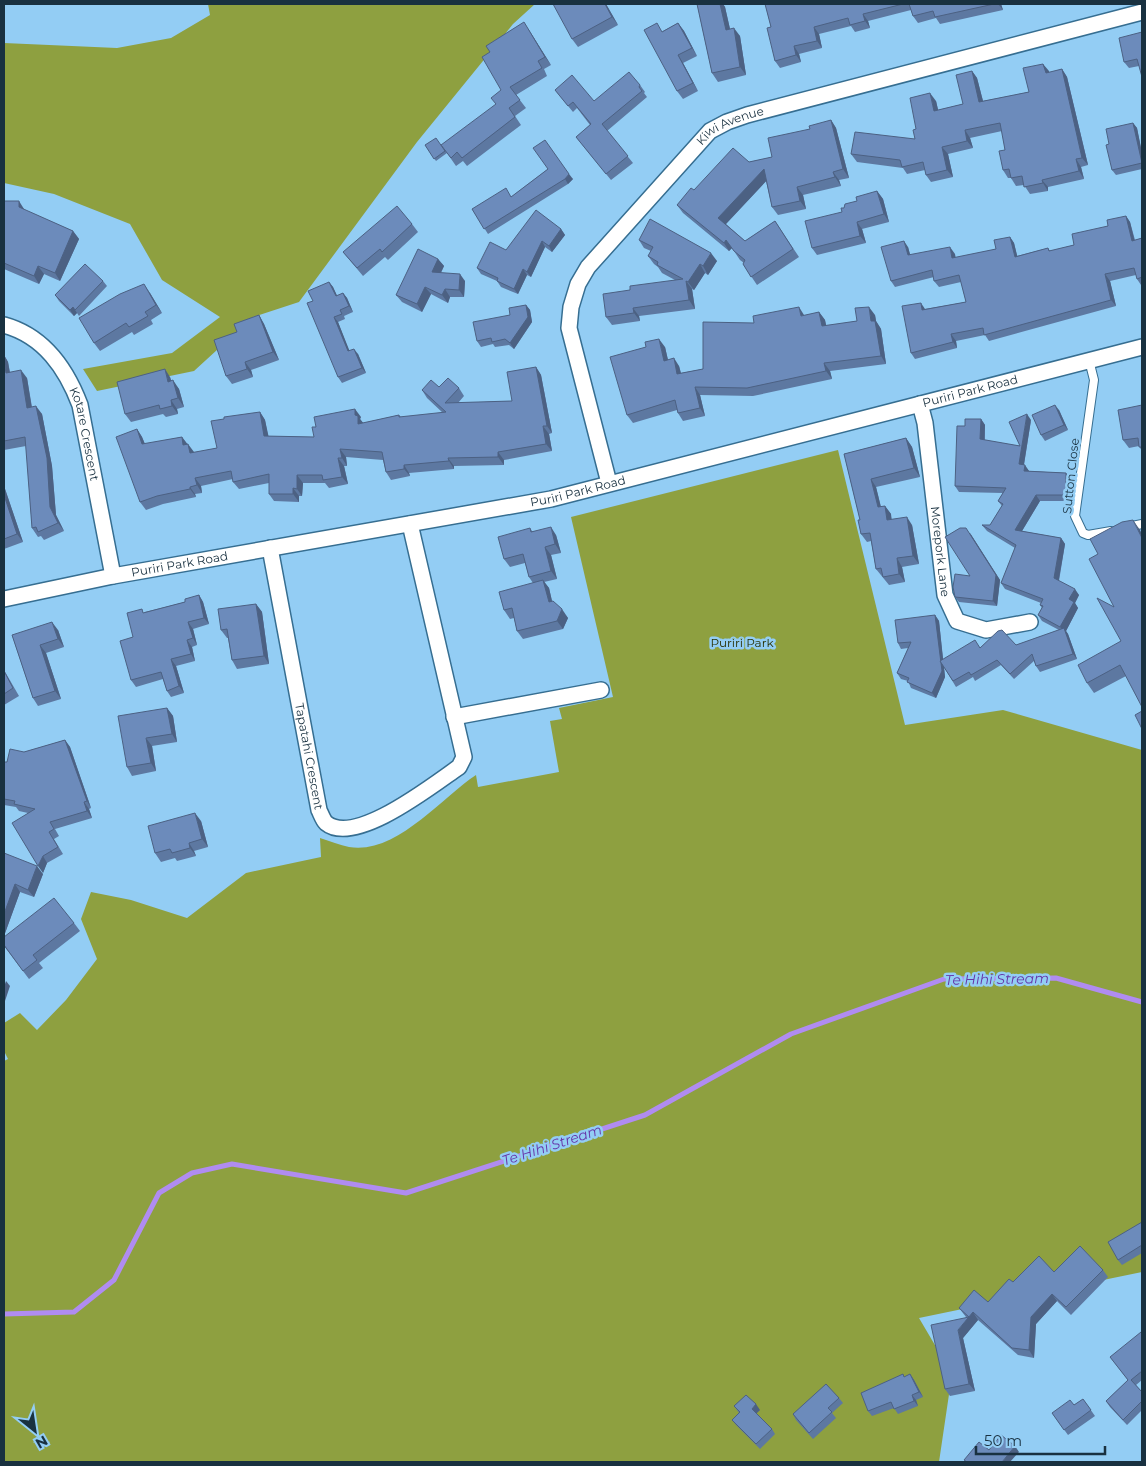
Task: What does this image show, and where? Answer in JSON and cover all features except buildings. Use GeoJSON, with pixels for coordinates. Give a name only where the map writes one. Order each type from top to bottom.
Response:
{"type":"FeatureCollection","features":[{"type":"Feature","properties":{"kind":"street","name":"Kiwi Avenue"},"geometry":{"type":"LineString","coordinates":[[609,484],[574,352],[569,328],[571,307],[578,284],[588,266],[710,131],[727,122],[747,115],[1142,12]]}},
{"type":"Feature","properties":{"kind":"street","name":"Kotare Crescent"},"geometry":{"type":"LineString","coordinates":[[4,325],[31,337],[49,351],[64,368],[73,385],[80,405],[113,576]]}},
{"type":"Feature","properties":{"kind":"street","name":"Puriri Park Road"},"geometry":{"type":"LineString","coordinates":[[4,599],[113,576],[551,499],[1142,347]]}},
{"type":"Feature","properties":{"kind":"street","name":"Morepork Lane"},"geometry":{"type":"LineString","coordinates":[[920,404],[925,423],[945,595],[957,621],[986,630],[1030,622]]}},
{"type":"Feature","properties":{"kind":"street","name":"Tapatahi Crescent"},"geometry":{"type":"LineString","coordinates":[[270,548],[319,810],[325,823],[336,828],[349,828],[386,816],[459,767],[464,757],[410,524]]}},
{"type":"Feature","properties":{"kind":"street"},"geometry":{"type":"LineString","coordinates":[[454,717],[601,690]]}},
{"type":"Feature","properties":{"kind":"lane","name":"Sutton Close"},"geometry":{"type":"LineString","coordinates":[[1089,360],[1094,380],[1075,516],[1083,533],[1088,535],[1142,524]]}},
{"type":"Feature","properties":{"kind":"green space"},"geometry":{"type":"Polygon","coordinates":[[[208,4],[535,4],[513,24],[417,142],[299,302],[253,317],[194,371],[97,391],[83,369],[172,353],[220,317],[162,280],[130,224],[54,194],[4,183],[4,43],[117,48],[171,38],[210,15],[208,4]]]}},
{"type":"Feature","properties":{"kind":"green space","name":"Puriri Park"},"geometry":{"type":"Polygon","coordinates":[[[838,450],[905,725],[1003,710],[1142,750],[1142,1272],[919,1318],[952,1374],[939,1462],[4,1462],[4,1061],[8,1059],[4,1051],[4,1023],[20,1013],[37,1030],[66,1000],[97,959],[81,919],[91,892],[131,900],[187,918],[246,873],[321,857],[320,838],[349,847],[367,847],[401,834],[476,775],[478,787],[559,772],[550,721],[562,719],[559,708],[613,697],[571,517],[838,450]]]}},
{"type":"Feature","properties":{"kind":"waterway","name":"Te Hihi Stream"},"geometry":{"type":"LineString","coordinates":[[4,1314],[74,1312],[114,1280],[159,1193],[192,1173],[232,1164],[406,1193],[645,1115],[791,1034],[944,979],[1056,978],[1142,1002]]}}]}
